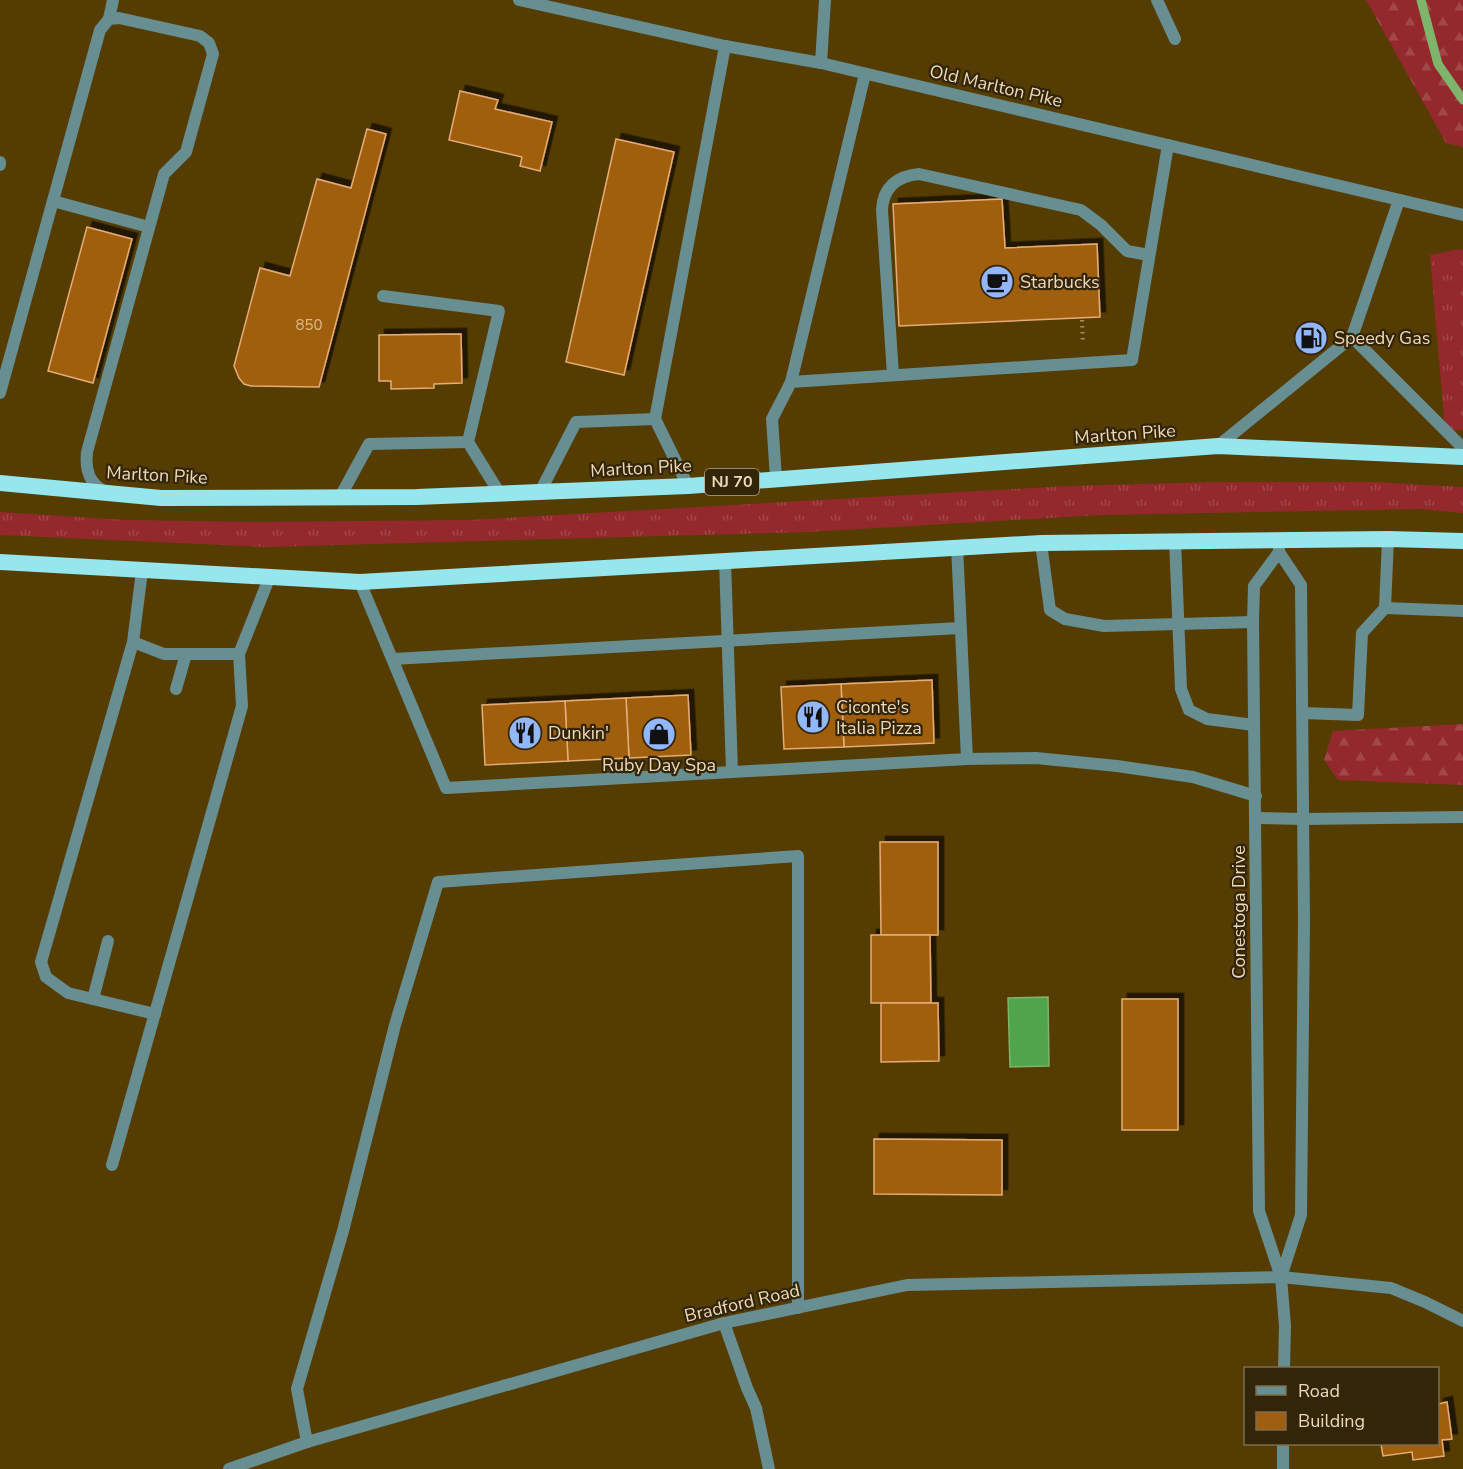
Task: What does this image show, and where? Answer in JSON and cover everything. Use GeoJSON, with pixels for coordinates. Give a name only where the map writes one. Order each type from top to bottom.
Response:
{"type":"FeatureCollection","features":[{"type":"Feature","properties":{"kind":"highway","name":"Marlton Pike"},"geometry":{"type":"LineString","coordinates":[[0,483],[161,498],[417,497],[688,486],[1218,446],[1463,457]]}},
{"type":"Feature","properties":{"kind":"highway"},"geometry":{"type":"LineString","coordinates":[[0,562],[360,582],[957,546],[1175,540],[1279,546],[1388,539],[1463,541]]}},
{"type":"Feature","properties":{"kind":"street"},"geometry":{"type":"LineString","coordinates":[[0,393],[100,30],[109,19],[113,0]]}},
{"type":"Feature","properties":{"kind":"street","name":"Old Marlton Pike"},"geometry":{"type":"LineString","coordinates":[[519,0],[725,46],[821,63],[1463,215]]}},
{"type":"Feature","properties":{"kind":"street"},"geometry":{"type":"LineString","coordinates":[[821,63],[825,0]]}},
{"type":"Feature","properties":{"kind":"street"},"geometry":{"type":"LineString","coordinates":[[1157,0],[1175,39]]}},
{"type":"Feature","properties":{"kind":"street"},"geometry":{"type":"LineString","coordinates":[[106,493],[98,488],[87,472],[87,452],[164,174],[186,152],[213,54],[209,43],[200,36],[119,18],[109,19]]}},
{"type":"Feature","properties":{"kind":"street"},"geometry":{"type":"LineString","coordinates":[[688,486],[655,419],[725,46]]}},
{"type":"Feature","properties":{"kind":"street"},"geometry":{"type":"LineString","coordinates":[[776,478],[772,418],[791,382],[865,74]]}},
{"type":"Feature","properties":{"kind":"street"},"geometry":{"type":"LineString","coordinates":[[791,382],[1132,360],[1168,145]]}},
{"type":"Feature","properties":{"kind":"street"},"geometry":{"type":"LineString","coordinates":[[893,375],[882,210],[885,192],[892,183],[900,178],[919,174],[1081,210],[1101,225],[1127,251],[1149,255]]}},
{"type":"Feature","properties":{"kind":"street"},"geometry":{"type":"LineString","coordinates":[[1218,446],[1352,337],[1399,200]]}},
{"type":"Feature","properties":{"kind":"street"},"geometry":{"type":"LineString","coordinates":[[53,201],[149,227]]}},
{"type":"Feature","properties":{"kind":"street"},"geometry":{"type":"LineString","coordinates":[[383,296],[499,311],[468,442],[500,494]]}},
{"type":"Feature","properties":{"kind":"street"},"geometry":{"type":"LineString","coordinates":[[1352,337],[1463,448]]}},
{"type":"Feature","properties":{"kind":"street"},"geometry":{"type":"LineString","coordinates":[[540,492],[576,422],[655,419]]}},
{"type":"Feature","properties":{"kind":"street"},"geometry":{"type":"LineString","coordinates":[[340,497],[369,444],[468,442]]}},
{"type":"Feature","properties":{"kind":"street"},"geometry":{"type":"LineString","coordinates":[[1303,713],[1358,715],[1362,633],[1385,608],[1388,539]]}},
{"type":"Feature","properties":{"kind":"street"},"geometry":{"type":"LineString","coordinates":[[1175,540],[1181,689],[1189,710],[1207,719],[1254,725]]}},
{"type":"Feature","properties":{"kind":"street"},"geometry":{"type":"LineString","coordinates":[[1041,543],[1050,610],[1065,619],[1104,626],[1253,622]]}},
{"type":"Feature","properties":{"kind":"street"},"geometry":{"type":"LineString","coordinates":[[957,546],[966,759]]}},
{"type":"Feature","properties":{"kind":"street","name":"Conestoga Drive"},"geometry":{"type":"LineString","coordinates":[[1281,1277],[1301,1215],[1304,819],[1301,585],[1279,546],[1254,585],[1253,622],[1259,1211],[1281,1277],[1285,1326],[1284,1367]]}},
{"type":"Feature","properties":{"kind":"street"},"geometry":{"type":"LineString","coordinates":[[725,560],[732,772]]}},
{"type":"Feature","properties":{"kind":"street"},"geometry":{"type":"LineString","coordinates":[[142,571],[133,642],[41,962],[46,977],[68,993],[155,1014]]}},
{"type":"Feature","properties":{"kind":"street"},"geometry":{"type":"LineString","coordinates":[[112,1165],[242,706],[239,654],[270,576]]}},
{"type":"Feature","properties":{"kind":"street"},"geometry":{"type":"LineString","coordinates":[[360,582],[446,788],[966,759],[1036,758],[1193,777],[1256,796]]}},
{"type":"Feature","properties":{"kind":"street"},"geometry":{"type":"LineString","coordinates":[[1385,608],[1463,611]]}},
{"type":"Feature","properties":{"kind":"street"},"geometry":{"type":"LineString","coordinates":[[393,659],[960,628]]}},
{"type":"Feature","properties":{"kind":"street"},"geometry":{"type":"LineString","coordinates":[[133,642],[164,654],[239,654]]}},
{"type":"Feature","properties":{"kind":"street"},"geometry":{"type":"LineString","coordinates":[[176,689],[186,654]]}},
{"type":"Feature","properties":{"kind":"street"},"geometry":{"type":"LineString","coordinates":[[1256,818],[1463,817]]}},
{"type":"Feature","properties":{"kind":"street"},"geometry":{"type":"LineString","coordinates":[[307,1442],[297,1389],[343,1230],[395,1025],[438,882],[798,856],[798,1308]]}},
{"type":"Feature","properties":{"kind":"street"},"geometry":{"type":"LineString","coordinates":[[93,999],[108,941]]}},
{"type":"Feature","properties":{"kind":"street","name":"Bradford Road"},"geometry":{"type":"LineString","coordinates":[[229,1469],[307,1442],[724,1323],[907,1285],[1281,1277],[1391,1288],[1463,1321]]}},
{"type":"Feature","properties":{"kind":"street"},"geometry":{"type":"LineString","coordinates":[[724,1323],[756,1408],[769,1469]]}},
{"type":"Feature","properties":{"kind":"street"},"geometry":{"type":"LineString","coordinates":[[1283,1445],[1283,1469]]}},
{"type":"Feature","properties":{"kind":"green space"},"geometry":{"type":"Polygon","coordinates":[[[1366,0],[1463,0],[1463,147],[1446,143],[1366,0]]]}},
{"type":"Feature","properties":{"kind":"green space"},"geometry":{"type":"Polygon","coordinates":[[[1463,250],[1463,430],[1445,430],[1430,255],[1463,250]]]}},
{"type":"Feature","properties":{"kind":"green space"},"geometry":{"type":"Polygon","coordinates":[[[1217,482],[1372,482],[1463,487],[1463,513],[1421,509],[1102,515],[808,532],[267,547],[0,535],[0,512],[126,520],[256,522],[470,520],[1067,486],[1217,482]]]}},
{"type":"Feature","properties":{"kind":"green space"},"geometry":{"type":"Polygon","coordinates":[[[1463,724],[1463,785],[1338,780],[1324,760],[1333,731],[1463,724]]]}},
{"type":"Feature","properties":{"kind":"shaded area"},"geometry":{"type":"Polygon","coordinates":[[[1048,997],[1049,1066],[1010,1067],[1008,998],[1048,997]]]}},
{"type":"Feature","properties":{"kind":"building"},"geometry":{"type":"Polygon","coordinates":[[[460,91],[498,100],[495,109],[552,122],[540,171],[520,166],[522,157],[449,140],[460,91]]]}},
{"type":"Feature","properties":{"kind":"building"},"geometry":{"type":"Polygon","coordinates":[[[367,129],[386,134],[319,387],[244,384],[234,366],[260,268],[290,276],[317,179],[351,188],[367,129]]]}},
{"type":"Feature","properties":{"kind":"building"},"geometry":{"type":"Polygon","coordinates":[[[616,139],[674,152],[624,375],[566,362],[616,139]]]}},
{"type":"Feature","properties":{"kind":"building","name":"Starbucks"},"geometry":{"type":"Polygon","coordinates":[[[1002,199],[1005,248],[1097,244],[1100,317],[899,326],[893,204],[1002,199]]]}},
{"type":"Feature","properties":{"kind":"building"},"geometry":{"type":"Polygon","coordinates":[[[87,227],[132,239],[93,383],[48,371],[87,227]]]}},
{"type":"Feature","properties":{"kind":"building"},"geometry":{"type":"Polygon","coordinates":[[[461,334],[462,383],[434,384],[434,388],[391,389],[391,381],[379,381],[379,335],[461,334]]]}},
{"type":"Feature","properties":{"kind":"building"},"geometry":{"type":"Polygon","coordinates":[[[932,680],[934,743],[844,747],[841,684],[932,680]]]}},
{"type":"Feature","properties":{"kind":"building","name":"Ciconte's Italia Pizza"},"geometry":{"type":"Polygon","coordinates":[[[841,684],[844,747],[784,749],[781,687],[841,684]]]}},
{"type":"Feature","properties":{"kind":"building"},"geometry":{"type":"Polygon","coordinates":[[[688,695],[691,755],[629,758],[626,698],[688,695]]]}},
{"type":"Feature","properties":{"kind":"building"},"geometry":{"type":"Polygon","coordinates":[[[626,698],[629,758],[568,761],[565,701],[626,698]]]}},
{"type":"Feature","properties":{"kind":"building","name":"Dunkin'"},"geometry":{"type":"Polygon","coordinates":[[[565,701],[568,761],[485,765],[482,705],[565,701]]]}},
{"type":"Feature","properties":{"kind":"building"},"geometry":{"type":"Polygon","coordinates":[[[880,842],[938,842],[938,935],[881,935],[880,842]]]}},
{"type":"Feature","properties":{"kind":"building"},"geometry":{"type":"Polygon","coordinates":[[[871,935],[930,935],[931,1003],[871,1003],[871,935]]]}},
{"type":"Feature","properties":{"kind":"building"},"geometry":{"type":"Polygon","coordinates":[[[1122,999],[1178,999],[1178,1130],[1122,1130],[1122,999]]]}},
{"type":"Feature","properties":{"kind":"building"},"geometry":{"type":"Polygon","coordinates":[[[881,1003],[938,1003],[939,1061],[881,1062],[881,1003]]]}},
{"type":"Feature","properties":{"kind":"building"},"geometry":{"type":"Polygon","coordinates":[[[874,1139],[1002,1140],[1002,1195],[874,1194],[874,1139]]]}},
{"type":"Feature","properties":{"kind":"building"},"geometry":{"type":"Polygon","coordinates":[[[1447,1402],[1452,1439],[1442,1440],[1444,1456],[1413,1460],[1412,1452],[1383,1456],[1381,1445],[1439,1445],[1439,1404],[1447,1402]]]}},
{"type":"Feature","properties":{"kind":"waterway"},"geometry":{"type":"LineString","coordinates":[[1421,0],[1438,64],[1463,100]]}},
{"type":"Feature","properties":{"kind":"place","name":"Starbucks"},"geometry":{"type":"Point","coordinates":[997,282]}},
{"type":"Feature","properties":{"kind":"place","name":"Speedy Gas"},"geometry":{"type":"Point","coordinates":[1311,338]}},
{"type":"Feature","properties":{"kind":"place","name":"Ciconte's Italia Pizza"},"geometry":{"type":"Point","coordinates":[813,717]}},
{"type":"Feature","properties":{"kind":"place","name":"Dunkin'"},"geometry":{"type":"Point","coordinates":[525,733]}},
{"type":"Feature","properties":{"kind":"place","name":"Ruby Day Spa"},"geometry":{"type":"Point","coordinates":[659,734]}}]}
